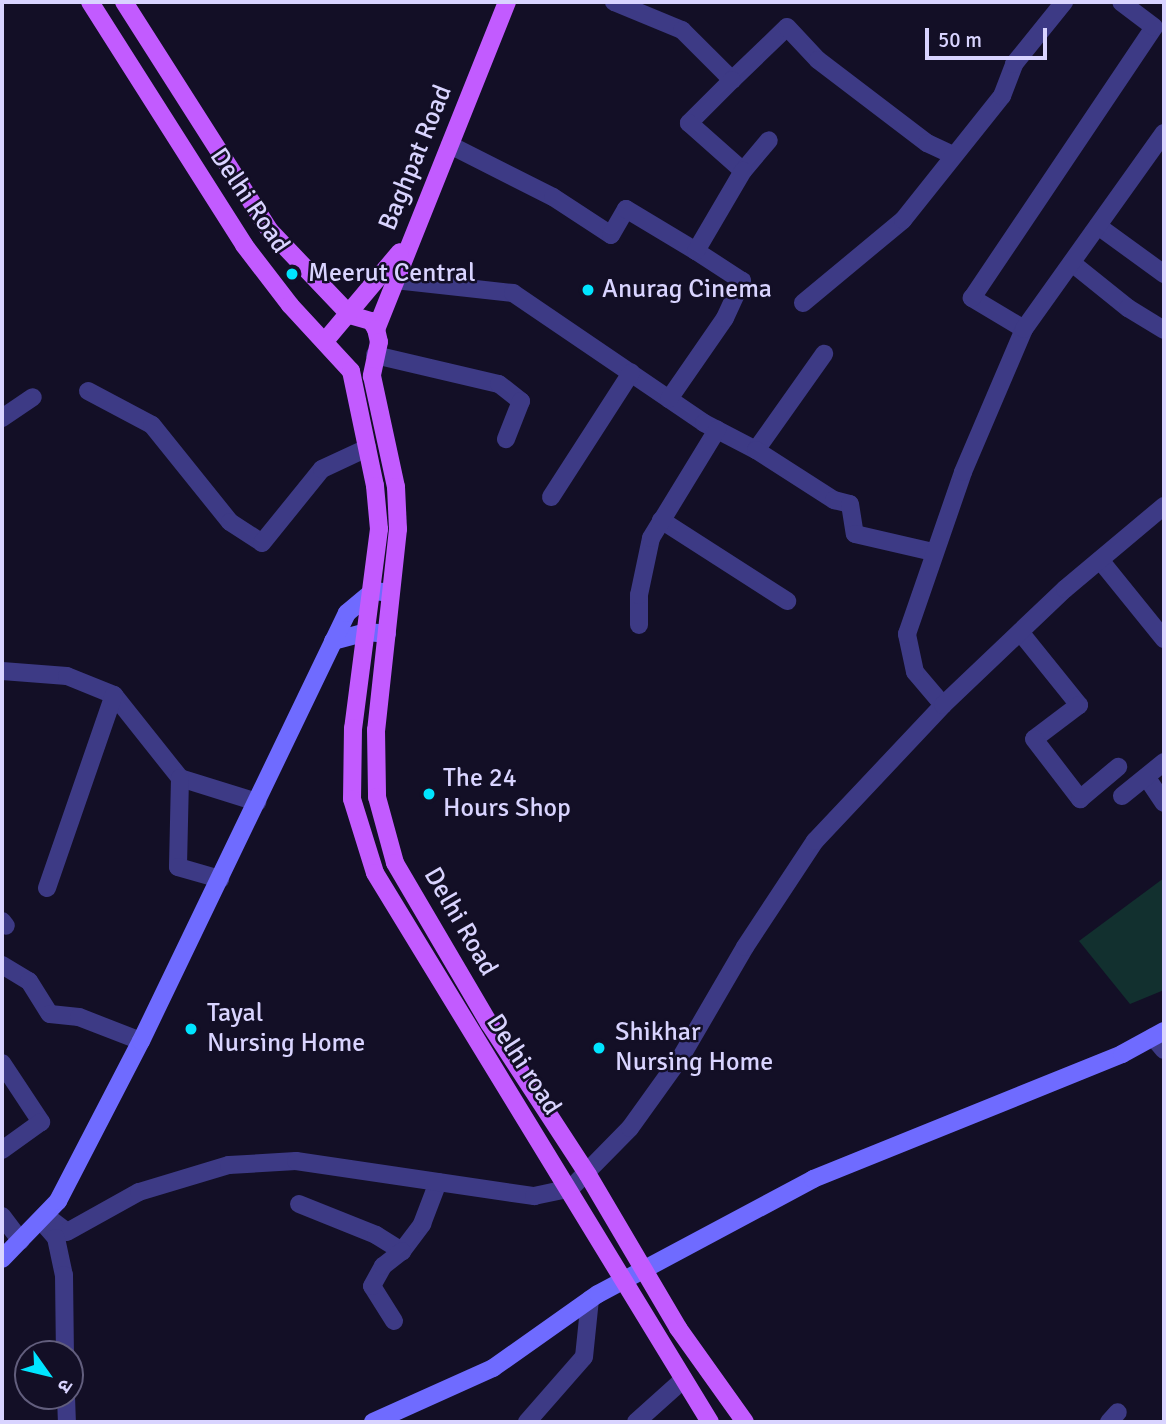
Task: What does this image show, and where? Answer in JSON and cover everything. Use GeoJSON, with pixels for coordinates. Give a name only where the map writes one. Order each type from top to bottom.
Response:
{"type":"FeatureCollection","features":[{"type":"Feature","properties":{"kind":"main road","name":"Delhi Road"},"geometry":{"type":"LineString","coordinates":[[90,2],[244,245],[351,372],[367,448],[379,529],[387,634],[376,730],[377,797],[395,863],[489,1023],[588,1175],[678,1328],[745,1422]]}},
{"type":"Feature","properties":{"kind":"main road","name":"Delhi Road"},"geometry":{"type":"LineString","coordinates":[[124,2],[270,231],[350,315],[371,321],[376,329]]}},
{"type":"Feature","properties":{"kind":"main road","name":"Baghpat Road"},"geometry":{"type":"LineString","coordinates":[[372,376],[376,329],[507,2]]}},
{"type":"Feature","properties":{"kind":"main road"},"geometry":{"type":"LineString","coordinates":[[325,341],[332,327],[350,315],[412,236]]}},
{"type":"Feature","properties":{"kind":"main road","name":"Delhi Road"},"geometry":{"type":"LineString","coordinates":[[372,376],[396,487],[398,529],[382,592]]}},
{"type":"Feature","properties":{"kind":"main road","name":"Delhi road"},"geometry":{"type":"LineString","coordinates":[[382,592],[366,632],[354,728],[352,799],[375,873],[571,1188],[710,1422]]}},
{"type":"Feature","properties":{"kind":"street"},"geometry":{"type":"LineString","coordinates":[[614,2],[682,30],[732,80]]}},
{"type":"Feature","properties":{"kind":"street"},"geometry":{"type":"LineString","coordinates":[[803,303],[903,220],[1002,96],[1014,64],[1064,2]]}},
{"type":"Feature","properties":{"kind":"street"},"geometry":{"type":"LineString","coordinates":[[1024,329],[972,298],[1154,27],[1121,2]]}},
{"type":"Feature","properties":{"kind":"street"},"geometry":{"type":"LineString","coordinates":[[743,171],[689,123],[787,27],[818,60],[927,143],[953,155]]}},
{"type":"Feature","properties":{"kind":"street"},"geometry":{"type":"LineString","coordinates":[[943,705],[915,672],[907,634],[933,552],[1024,329],[1164,134]]}},
{"type":"Feature","properties":{"kind":"street"},"geometry":{"type":"LineString","coordinates":[[696,251],[743,171],[769,141]]}},
{"type":"Feature","properties":{"kind":"street"},"geometry":{"type":"LineString","coordinates":[[450,145],[553,197],[611,235],[626,209],[742,281],[725,318],[669,399]]}},
{"type":"Feature","properties":{"kind":"street"},"geometry":{"type":"LineString","coordinates":[[1098,226],[1164,274]]}},
{"type":"Feature","properties":{"kind":"street"},"geometry":{"type":"LineString","coordinates":[[1072,262],[1128,308],[1164,330]]}},
{"type":"Feature","properties":{"kind":"street"},"geometry":{"type":"LineString","coordinates":[[394,280],[513,293],[717,430],[756,450],[834,500],[850,505],[855,534],[933,552]]}},
{"type":"Feature","properties":{"kind":"street"},"geometry":{"type":"LineString","coordinates":[[756,450],[824,354]]}},
{"type":"Feature","properties":{"kind":"street"},"geometry":{"type":"LineString","coordinates":[[375,355],[499,384],[521,401],[506,439]]}},
{"type":"Feature","properties":{"kind":"street"},"geometry":{"type":"LineString","coordinates":[[551,496],[631,373]]}},
{"type":"Feature","properties":{"kind":"street"},"geometry":{"type":"LineString","coordinates":[[88,391],[152,425],[230,523],[262,543],[322,469],[367,448]]}},
{"type":"Feature","properties":{"kind":"street"},"geometry":{"type":"LineString","coordinates":[[2,418],[33,397]]}},
{"type":"Feature","properties":{"kind":"street"},"geometry":{"type":"LineString","coordinates":[[639,625],[641,584],[651,538],[717,430]]}},
{"type":"Feature","properties":{"kind":"street"},"geometry":{"type":"LineString","coordinates":[[44,1219],[67,1231],[139,1192],[229,1165],[296,1161],[534,1196],[571,1188],[588,1175],[630,1128],[681,1057],[745,947],[815,841],[943,705],[1020,632],[1164,506]]}},
{"type":"Feature","properties":{"kind":"street"},"geometry":{"type":"LineString","coordinates":[[661,520],[787,601]]}},
{"type":"Feature","properties":{"kind":"street"},"geometry":{"type":"LineString","coordinates":[[1100,560],[1164,639]]}},
{"type":"Feature","properties":{"kind":"street"},"geometry":{"type":"LineString","coordinates":[[2,1259],[44,1219],[141,1041],[347,613],[382,592]]}},
{"type":"Feature","properties":{"kind":"street"},"geometry":{"type":"LineString","coordinates":[[333,641],[366,632],[387,634]]}},
{"type":"Feature","properties":{"kind":"street"},"geometry":{"type":"LineString","coordinates":[[1020,632],[1079,705],[1034,739],[1080,799],[1118,767]]}},
{"type":"Feature","properties":{"kind":"street"},"geometry":{"type":"LineString","coordinates":[[2,671],[67,676],[114,695],[180,778],[257,802]]}},
{"type":"Feature","properties":{"kind":"street"},"geometry":{"type":"LineString","coordinates":[[47,888],[114,695]]}},
{"type":"Feature","properties":{"kind":"street"},"geometry":{"type":"LineString","coordinates":[[1122,796],[1164,762]]}},
{"type":"Feature","properties":{"kind":"street"},"geometry":{"type":"LineString","coordinates":[[180,778],[178,867],[220,879]]}},
{"type":"Feature","properties":{"kind":"street"},"geometry":{"type":"LineString","coordinates":[[1147,778],[1164,803]]}},
{"type":"Feature","properties":{"kind":"street"},"geometry":{"type":"LineString","coordinates":[[2,965],[29,981],[50,1014],[79,1017],[141,1041]]}},
{"type":"Feature","properties":{"kind":"street"},"geometry":{"type":"LineString","coordinates":[[373,1422],[493,1368],[590,1299],[813,1179],[1160,1039]]}},
{"type":"Feature","properties":{"kind":"street"},"geometry":{"type":"LineString","coordinates":[[2,1063],[41,1122],[2,1150]]}},
{"type":"Feature","properties":{"kind":"street"},"geometry":{"type":"LineString","coordinates":[[394,1321],[372,1286],[383,1266],[402,1251],[422,1224],[438,1182]]}},
{"type":"Feature","properties":{"kind":"street"},"geometry":{"type":"LineString","coordinates":[[299,1204],[376,1235],[402,1251]]}},
{"type":"Feature","properties":{"kind":"street"},"geometry":{"type":"LineString","coordinates":[[2,1216],[21,1241]]}},
{"type":"Feature","properties":{"kind":"street"},"geometry":{"type":"LineString","coordinates":[[44,1219],[56,1238],[64,1275],[65,1340]]}},
{"type":"Feature","properties":{"kind":"street"},"geometry":{"type":"LineString","coordinates":[[527,1422],[584,1357],[590,1299]]}},
{"type":"Feature","properties":{"kind":"street"},"geometry":{"type":"LineString","coordinates":[[636,1422],[684,1378]]}},
{"type":"Feature","properties":{"kind":"green space"},"geometry":{"type":"Polygon","coordinates":[[[1164,878],[1164,990],[1130,1004],[1079,941],[1164,878]]]}},
{"type":"Feature","properties":{"kind":"place","name":"Meerut Central"},"geometry":{"type":"Point","coordinates":[292,274]}},
{"type":"Feature","properties":{"kind":"place","name":"Anurag Cinema"},"geometry":{"type":"Point","coordinates":[588,290]}},
{"type":"Feature","properties":{"kind":"place","name":"The 24 Hours Shop"},"geometry":{"type":"Point","coordinates":[429,794]}},
{"type":"Feature","properties":{"kind":"place","name":"Tayal Nursing Home"},"geometry":{"type":"Point","coordinates":[191,1029]}},
{"type":"Feature","properties":{"kind":"place","name":"Shikhar Nursing Home"},"geometry":{"type":"Point","coordinates":[599,1048]}}]}
